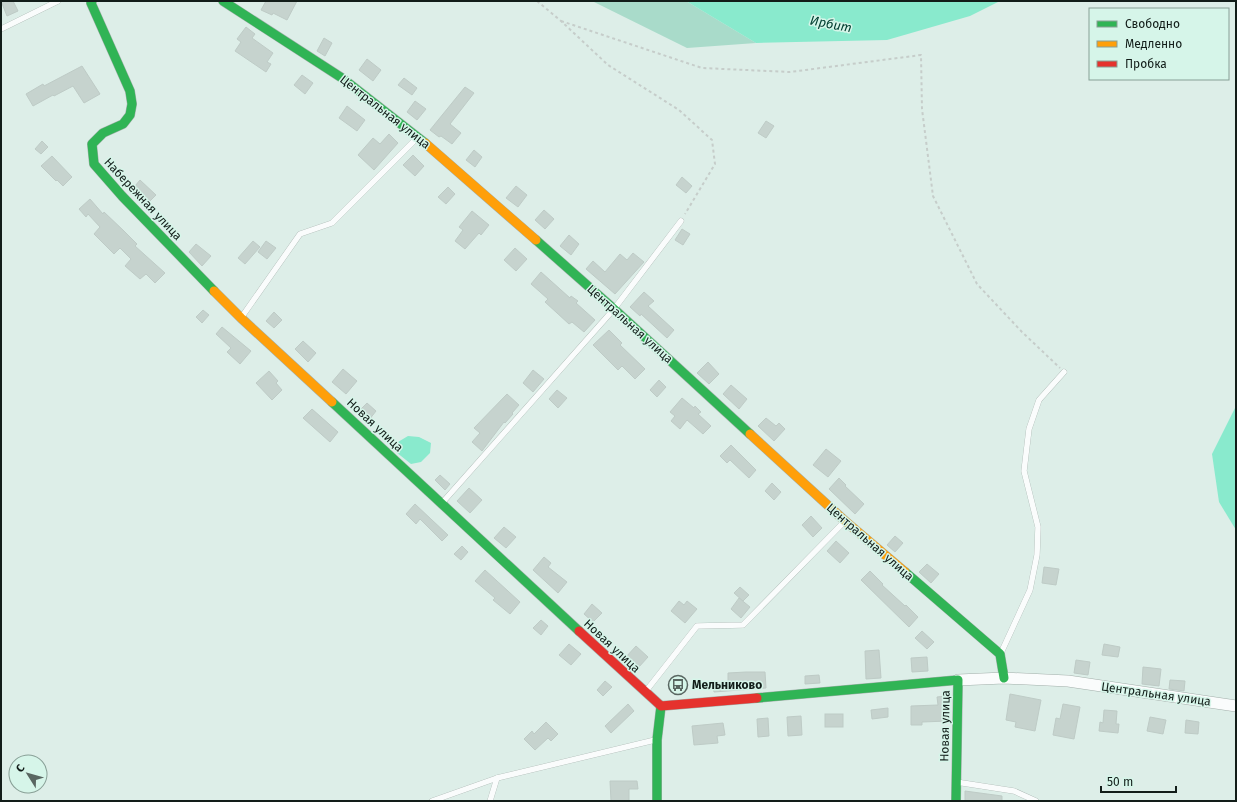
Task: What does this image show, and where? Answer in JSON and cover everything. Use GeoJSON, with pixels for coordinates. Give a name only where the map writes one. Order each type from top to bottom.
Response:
{"type":"FeatureCollection","features":[{"type":"Feature","properties":{"kind":"street","name":"Центральная улица"},"geometry":{"type":"LineString","coordinates":[[223,1],[342,78],[418,137],[614,309],[845,521],[1000,654]]}},
{"type":"Feature","properties":{"kind":"street","name":"Набережная улица"},"geometry":{"type":"LineString","coordinates":[[91,2],[130,92],[132,104],[130,115],[123,124],[114,129],[103,132],[92,144],[94,164],[122,196],[241,318]]}},
{"type":"Feature","properties":{"kind":"street","name":"Новая улица"},"geometry":{"type":"LineString","coordinates":[[241,318],[661,706],[958,680],[956,801]]}},
{"type":"Feature","properties":{"kind":"street"},"geometry":{"type":"LineString","coordinates":[[1000,654],[1004,678]]}},
{"type":"Feature","properties":{"kind":"street","name":"Центральная улица"},"geometry":{"type":"LineString","coordinates":[[958,680],[1004,678],[1068,681],[1236,706]]}},
{"type":"Feature","properties":{"kind":"street"},"geometry":{"type":"LineString","coordinates":[[657,801],[657,740],[661,706]]}},
{"type":"Feature","properties":{"kind":"lane"},"geometry":{"type":"LineString","coordinates":[[1,29],[58,1]]}},
{"type":"Feature","properties":{"kind":"lane"},"geometry":{"type":"LineString","coordinates":[[241,318],[300,234],[332,223],[418,137]]}},
{"type":"Feature","properties":{"kind":"lane"},"geometry":{"type":"LineString","coordinates":[[442,504],[614,309],[681,221]]}},
{"type":"Feature","properties":{"kind":"lane"},"geometry":{"type":"LineString","coordinates":[[1000,654],[1030,590],[1037,555],[1038,527],[1024,471],[1029,429],[1039,400],[1064,372]]}},
{"type":"Feature","properties":{"kind":"lane"},"geometry":{"type":"LineString","coordinates":[[645,692],[697,626],[743,625],[845,521]]}},
{"type":"Feature","properties":{"kind":"lane"},"geometry":{"type":"LineString","coordinates":[[432,801],[497,778],[657,740]]}},
{"type":"Feature","properties":{"kind":"lane"},"geometry":{"type":"LineString","coordinates":[[490,801],[497,778]]}},
{"type":"Feature","properties":{"kind":"lane"},"geometry":{"type":"LineString","coordinates":[[956,782],[1014,791],[1036,801]]}},
{"type":"Feature","properties":{"kind":"path"},"geometry":{"type":"LineString","coordinates":[[537,1],[561,21],[608,65],[679,110],[712,140],[714,164],[681,221]]}},
{"type":"Feature","properties":{"kind":"path"},"geometry":{"type":"LineString","coordinates":[[561,21],[702,68],[790,72],[921,54],[922,109],[933,196],[978,284],[1022,332],[1064,372]]}},
{"type":"Feature","properties":{"kind":"shaded area"},"geometry":{"type":"Polygon","coordinates":[[[592,1],[686,1],[756,43],[687,48],[592,1]]]}},
{"type":"Feature","properties":{"kind":"water","name":"Ирбит"},"geometry":{"type":"Polygon","coordinates":[[[686,1],[1000,1],[970,16],[887,40],[756,43],[686,1]]]}},
{"type":"Feature","properties":{"kind":"water"},"geometry":{"type":"Polygon","coordinates":[[[1236,406],[1236,530],[1219,502],[1212,454],[1236,406]]]}},
{"type":"Feature","properties":{"kind":"water"},"geometry":{"type":"Polygon","coordinates":[[[408,436],[419,437],[431,443],[430,453],[421,462],[411,464],[396,452],[398,442],[408,436]]]}},
{"type":"Feature","properties":{"kind":"building"},"geometry":{"type":"Polygon","coordinates":[[[1,1],[13,1],[18,11],[7,16],[1,1]]]}},
{"type":"Feature","properties":{"kind":"building"},"geometry":{"type":"Polygon","coordinates":[[[266,1],[297,1],[287,20],[273,13],[272,15],[261,10],[266,1]]]}},
{"type":"Feature","properties":{"kind":"building"},"geometry":{"type":"Polygon","coordinates":[[[246,27],[255,34],[252,38],[273,53],[267,62],[271,64],[266,72],[235,51],[241,42],[237,39],[246,27]]]}},
{"type":"Feature","properties":{"kind":"building"},"geometry":{"type":"Polygon","coordinates":[[[324,38],[332,43],[325,56],[317,51],[324,38]]]}},
{"type":"Feature","properties":{"kind":"building"},"geometry":{"type":"Polygon","coordinates":[[[367,59],[381,70],[373,81],[359,70],[367,59]]]}},
{"type":"Feature","properties":{"kind":"building"},"geometry":{"type":"Polygon","coordinates":[[[82,66],[100,94],[84,103],[73,86],[33,106],[26,94],[43,84],[44,86],[82,66]]]}},
{"type":"Feature","properties":{"kind":"building"},"geometry":{"type":"Polygon","coordinates":[[[302,75],[313,83],[305,94],[294,85],[302,75]]]}},
{"type":"Feature","properties":{"kind":"building"},"geometry":{"type":"Polygon","coordinates":[[[404,78],[417,88],[412,95],[398,85],[404,78]]]}},
{"type":"Feature","properties":{"kind":"building"},"geometry":{"type":"Polygon","coordinates":[[[465,87],[474,93],[450,124],[461,133],[452,144],[430,130],[465,87]]]}},
{"type":"Feature","properties":{"kind":"building"},"geometry":{"type":"Polygon","coordinates":[[[415,101],[426,109],[417,120],[407,112],[415,101]]]}},
{"type":"Feature","properties":{"kind":"building"},"geometry":{"type":"Polygon","coordinates":[[[347,106],[365,120],[357,131],[339,118],[347,106]]]}},
{"type":"Feature","properties":{"kind":"building"},"geometry":{"type":"Polygon","coordinates":[[[766,121],[774,126],[766,138],[758,133],[766,121]]]}},
{"type":"Feature","properties":{"kind":"building"},"geometry":{"type":"Polygon","coordinates":[[[389,134],[398,143],[374,170],[358,155],[373,138],[380,144],[389,134]]]}},
{"type":"Feature","properties":{"kind":"building"},"geometry":{"type":"Polygon","coordinates":[[[42,141],[48,147],[41,154],[35,149],[42,141]]]}},
{"type":"Feature","properties":{"kind":"building"},"geometry":{"type":"Polygon","coordinates":[[[474,150],[482,157],[475,167],[466,160],[474,150]]]}},
{"type":"Feature","properties":{"kind":"building"},"geometry":{"type":"Polygon","coordinates":[[[413,155],[424,166],[415,176],[403,165],[413,155]]]}},
{"type":"Feature","properties":{"kind":"building"},"geometry":{"type":"Polygon","coordinates":[[[52,156],[72,177],[63,186],[41,166],[52,156]]]}},
{"type":"Feature","properties":{"kind":"building"},"geometry":{"type":"Polygon","coordinates":[[[682,177],[692,186],[686,193],[676,185],[682,177]]]}},
{"type":"Feature","properties":{"kind":"building"},"geometry":{"type":"Polygon","coordinates":[[[140,180],[156,195],[148,203],[138,193],[140,191],[135,186],[140,180]]]}},
{"type":"Feature","properties":{"kind":"building"},"geometry":{"type":"Polygon","coordinates":[[[516,186],[527,195],[518,207],[506,198],[516,186]]]}},
{"type":"Feature","properties":{"kind":"building"},"geometry":{"type":"Polygon","coordinates":[[[448,187],[455,194],[446,204],[438,197],[448,187]]]}},
{"type":"Feature","properties":{"kind":"building"},"geometry":{"type":"Polygon","coordinates":[[[90,199],[103,214],[104,212],[137,244],[135,246],[165,273],[155,283],[146,274],[140,279],[125,266],[131,259],[120,248],[114,254],[94,234],[100,227],[88,214],[86,217],[79,209],[90,199]]]}},
{"type":"Feature","properties":{"kind":"building"},"geometry":{"type":"Polygon","coordinates":[[[544,210],[554,219],[545,229],[535,220],[544,210]]]}},
{"type":"Feature","properties":{"kind":"building"},"geometry":{"type":"Polygon","coordinates":[[[472,211],[489,225],[481,235],[479,233],[465,249],[455,241],[463,230],[459,227],[472,211]]]}},
{"type":"Feature","properties":{"kind":"building"},"geometry":{"type":"Polygon","coordinates":[[[682,229],[690,234],[683,245],[675,240],[682,229]]]}},
{"type":"Feature","properties":{"kind":"building"},"geometry":{"type":"Polygon","coordinates":[[[569,235],[579,244],[571,255],[560,246],[569,235]]]}},
{"type":"Feature","properties":{"kind":"building"},"geometry":{"type":"Polygon","coordinates":[[[253,241],[260,247],[245,264],[238,258],[253,241]]]}},
{"type":"Feature","properties":{"kind":"building"},"geometry":{"type":"Polygon","coordinates":[[[266,241],[276,248],[267,259],[258,252],[266,241]]]}},
{"type":"Feature","properties":{"kind":"building"},"geometry":{"type":"Polygon","coordinates":[[[196,244],[211,256],[202,266],[189,252],[196,244]]]}},
{"type":"Feature","properties":{"kind":"building"},"geometry":{"type":"Polygon","coordinates":[[[515,248],[527,259],[516,271],[504,260],[515,248]]]}},
{"type":"Feature","properties":{"kind":"building"},"geometry":{"type":"Polygon","coordinates":[[[633,253],[644,262],[615,294],[586,269],[593,261],[605,272],[620,254],[627,260],[633,253]]]}},
{"type":"Feature","properties":{"kind":"building"},"geometry":{"type":"Polygon","coordinates":[[[541,272],[570,298],[571,296],[578,301],[576,303],[595,320],[584,332],[572,322],[569,324],[545,302],[548,299],[531,284],[541,272]]]}},
{"type":"Feature","properties":{"kind":"building"},"geometry":{"type":"Polygon","coordinates":[[[644,292],[654,301],[648,306],[674,330],[667,338],[641,314],[640,316],[630,307],[644,292]]]}},
{"type":"Feature","properties":{"kind":"building"},"geometry":{"type":"Polygon","coordinates":[[[203,310],[209,315],[202,323],[196,317],[203,310]]]}},
{"type":"Feature","properties":{"kind":"building"},"geometry":{"type":"Polygon","coordinates":[[[274,312],[282,320],[274,328],[266,321],[274,312]]]}},
{"type":"Feature","properties":{"kind":"building"},"geometry":{"type":"Polygon","coordinates":[[[222,327],[251,351],[240,364],[227,352],[231,348],[216,334],[222,327]]]}},
{"type":"Feature","properties":{"kind":"building"},"geometry":{"type":"Polygon","coordinates":[[[609,330],[622,343],[620,345],[645,369],[635,379],[622,366],[618,370],[593,345],[609,330]]]}},
{"type":"Feature","properties":{"kind":"building"},"geometry":{"type":"Polygon","coordinates":[[[303,341],[316,353],[308,362],[295,349],[303,341]]]}},
{"type":"Feature","properties":{"kind":"building"},"geometry":{"type":"Polygon","coordinates":[[[708,362],[719,374],[709,384],[697,373],[708,362]]]}},
{"type":"Feature","properties":{"kind":"building"},"geometry":{"type":"Polygon","coordinates":[[[343,369],[357,381],[346,394],[332,382],[343,369]]]}},
{"type":"Feature","properties":{"kind":"building"},"geometry":{"type":"Polygon","coordinates":[[[533,370],[544,379],[533,392],[523,383],[533,370]]]}},
{"type":"Feature","properties":{"kind":"building"},"geometry":{"type":"Polygon","coordinates":[[[269,371],[278,381],[276,383],[282,390],[272,400],[256,383],[269,371]]]}},
{"type":"Feature","properties":{"kind":"building"},"geometry":{"type":"Polygon","coordinates":[[[659,380],[666,387],[657,397],[650,390],[659,380]]]}},
{"type":"Feature","properties":{"kind":"building"},"geometry":{"type":"Polygon","coordinates":[[[731,385],[747,399],[739,409],[723,394],[731,385]]]}},
{"type":"Feature","properties":{"kind":"building"},"geometry":{"type":"Polygon","coordinates":[[[557,390],[567,398],[558,408],[549,399],[557,390]]]}},
{"type":"Feature","properties":{"kind":"building"},"geometry":{"type":"Polygon","coordinates":[[[507,394],[519,405],[482,451],[472,442],[480,433],[474,428],[507,394]]]}},
{"type":"Feature","properties":{"kind":"building"},"geometry":{"type":"Polygon","coordinates":[[[682,398],[694,408],[695,406],[701,412],[698,414],[711,426],[703,434],[687,420],[680,429],[671,421],[675,416],[670,412],[682,398]]]}},
{"type":"Feature","properties":{"kind":"building"},"geometry":{"type":"Polygon","coordinates":[[[367,403],[376,411],[369,420],[359,411],[367,403]]]}},
{"type":"Feature","properties":{"kind":"building"},"geometry":{"type":"Polygon","coordinates":[[[312,409],[338,432],[330,442],[303,418],[312,409]]]}},
{"type":"Feature","properties":{"kind":"building"},"geometry":{"type":"Polygon","coordinates":[[[766,418],[776,426],[779,423],[785,429],[774,441],[758,426],[766,418]]]}},
{"type":"Feature","properties":{"kind":"building"},"geometry":{"type":"Polygon","coordinates":[[[731,445],[756,470],[749,478],[730,460],[727,463],[720,456],[731,445]]]}},
{"type":"Feature","properties":{"kind":"building"},"geometry":{"type":"Polygon","coordinates":[[[826,449],[841,461],[828,477],[813,465],[826,449]]]}},
{"type":"Feature","properties":{"kind":"building"},"geometry":{"type":"Polygon","coordinates":[[[440,475],[450,484],[445,490],[435,480],[440,475]]]}},
{"type":"Feature","properties":{"kind":"building"},"geometry":{"type":"Polygon","coordinates":[[[839,478],[846,485],[845,486],[864,504],[855,514],[829,489],[839,478]]]}},
{"type":"Feature","properties":{"kind":"building"},"geometry":{"type":"Polygon","coordinates":[[[772,483],[781,492],[774,500],[765,491],[772,483]]]}},
{"type":"Feature","properties":{"kind":"building"},"geometry":{"type":"Polygon","coordinates":[[[469,488],[482,500],[470,513],[457,501],[469,488]]]}},
{"type":"Feature","properties":{"kind":"building"},"geometry":{"type":"Polygon","coordinates":[[[415,504],[448,535],[442,541],[420,519],[416,524],[406,514],[415,504]]]}},
{"type":"Feature","properties":{"kind":"building"},"geometry":{"type":"Polygon","coordinates":[[[811,516],[822,528],[813,537],[802,525],[811,516]]]}},
{"type":"Feature","properties":{"kind":"building"},"geometry":{"type":"Polygon","coordinates":[[[504,527],[516,537],[506,548],[494,538],[504,527]]]}},
{"type":"Feature","properties":{"kind":"building"},"geometry":{"type":"Polygon","coordinates":[[[895,536],[903,543],[895,552],[887,545],[895,536]]]}},
{"type":"Feature","properties":{"kind":"building"},"geometry":{"type":"Polygon","coordinates":[[[836,541],[849,553],[840,563],[827,551],[836,541]]]}},
{"type":"Feature","properties":{"kind":"building"},"geometry":{"type":"Polygon","coordinates":[[[462,546],[468,552],[461,560],[454,554],[462,546]]]}},
{"type":"Feature","properties":{"kind":"building"},"geometry":{"type":"Polygon","coordinates":[[[544,557],[551,563],[548,567],[567,582],[558,593],[533,570],[544,557]]]}},
{"type":"Feature","properties":{"kind":"building"},"geometry":{"type":"Polygon","coordinates":[[[927,564],[939,574],[931,583],[919,572],[927,564]]]}},
{"type":"Feature","properties":{"kind":"building"},"geometry":{"type":"Polygon","coordinates":[[[1044,567],[1059,569],[1056,585],[1042,583],[1044,567]]]}},
{"type":"Feature","properties":{"kind":"building"},"geometry":{"type":"Polygon","coordinates":[[[485,570],[520,602],[510,614],[493,600],[495,598],[475,581],[485,570]]]}},
{"type":"Feature","properties":{"kind":"building"},"geometry":{"type":"Polygon","coordinates":[[[870,571],[883,584],[882,585],[918,617],[909,627],[861,580],[870,571]]]}},
{"type":"Feature","properties":{"kind":"building"},"geometry":{"type":"Polygon","coordinates":[[[740,587],[749,595],[743,601],[734,593],[740,587]]]}},
{"type":"Feature","properties":{"kind":"building"},"geometry":{"type":"Polygon","coordinates":[[[739,598],[750,607],[741,618],[731,609],[739,598]]]}},
{"type":"Feature","properties":{"kind":"building"},"geometry":{"type":"Polygon","coordinates":[[[679,601],[684,605],[687,601],[697,609],[685,623],[671,611],[679,601]]]}},
{"type":"Feature","properties":{"kind":"building"},"geometry":{"type":"Polygon","coordinates":[[[592,604],[602,613],[593,622],[584,614],[592,604]]]}},
{"type":"Feature","properties":{"kind":"building"},"geometry":{"type":"Polygon","coordinates":[[[541,620],[548,626],[541,635],[533,628],[541,620]]]}},
{"type":"Feature","properties":{"kind":"building"},"geometry":{"type":"Polygon","coordinates":[[[922,631],[934,642],[927,649],[915,638],[922,631]]]}},
{"type":"Feature","properties":{"kind":"building"},"geometry":{"type":"Polygon","coordinates":[[[569,644],[581,654],[571,665],[559,655],[569,644]]]}},
{"type":"Feature","properties":{"kind":"building"},"geometry":{"type":"Polygon","coordinates":[[[1104,644],[1120,647],[1118,657],[1102,655],[1104,644]]]}},
{"type":"Feature","properties":{"kind":"building"},"geometry":{"type":"Polygon","coordinates":[[[636,646],[648,657],[638,668],[626,657],[636,646]]]}},
{"type":"Feature","properties":{"kind":"building"},"geometry":{"type":"Polygon","coordinates":[[[879,650],[881,678],[866,679],[865,651],[879,650]]]}},
{"type":"Feature","properties":{"kind":"building"},"geometry":{"type":"Polygon","coordinates":[[[927,657],[928,671],[912,672],[911,658],[927,657]]]}},
{"type":"Feature","properties":{"kind":"building"},"geometry":{"type":"Polygon","coordinates":[[[1076,660],[1090,662],[1088,675],[1074,673],[1076,660]]]}},
{"type":"Feature","properties":{"kind":"building"},"geometry":{"type":"Polygon","coordinates":[[[1143,667],[1161,669],[1159,686],[1142,684],[1143,667]]]}},
{"type":"Feature","properties":{"kind":"building"},"geometry":{"type":"Polygon","coordinates":[[[765,672],[766,688],[714,692],[713,685],[728,684],[728,673],[765,672]]]}},
{"type":"Feature","properties":{"kind":"building"},"geometry":{"type":"Polygon","coordinates":[[[819,675],[820,683],[805,684],[805,676],[819,675]]]}},
{"type":"Feature","properties":{"kind":"building"},"geometry":{"type":"Polygon","coordinates":[[[1170,680],[1185,681],[1184,691],[1169,689],[1170,680]]]}},
{"type":"Feature","properties":{"kind":"building"},"geometry":{"type":"Polygon","coordinates":[[[605,681],[612,687],[603,696],[597,690],[605,681]]]}},
{"type":"Feature","properties":{"kind":"building"},"geometry":{"type":"Polygon","coordinates":[[[1010,694],[1041,700],[1035,731],[1015,727],[1016,722],[1006,720],[1010,694]]]}},
{"type":"Feature","properties":{"kind":"building"},"geometry":{"type":"Polygon","coordinates":[[[946,696],[948,721],[922,722],[922,725],[911,725],[911,706],[938,705],[937,697],[946,696]]]}},
{"type":"Feature","properties":{"kind":"building"},"geometry":{"type":"Polygon","coordinates":[[[628,704],[634,711],[611,733],[605,726],[628,704]]]}},
{"type":"Feature","properties":{"kind":"building"},"geometry":{"type":"Polygon","coordinates":[[[1063,704],[1080,707],[1074,739],[1053,735],[1056,718],[1060,719],[1063,704]]]}},
{"type":"Feature","properties":{"kind":"building"},"geometry":{"type":"Polygon","coordinates":[[[888,708],[888,717],[872,719],[871,710],[888,708]]]}},
{"type":"Feature","properties":{"kind":"building"},"geometry":{"type":"Polygon","coordinates":[[[1104,710],[1117,711],[1116,724],[1119,724],[1118,733],[1099,731],[1100,722],[1103,723],[1104,710]]]}},
{"type":"Feature","properties":{"kind":"building"},"geometry":{"type":"Polygon","coordinates":[[[825,714],[843,714],[843,727],[825,727],[825,714]]]}},
{"type":"Feature","properties":{"kind":"building"},"geometry":{"type":"Polygon","coordinates":[[[801,716],[802,735],[788,736],[787,717],[801,716]]]}},
{"type":"Feature","properties":{"kind":"building"},"geometry":{"type":"Polygon","coordinates":[[[1150,717],[1166,720],[1163,734],[1147,731],[1150,717]]]}},
{"type":"Feature","properties":{"kind":"building"},"geometry":{"type":"Polygon","coordinates":[[[768,718],[769,736],[758,737],[757,719],[768,718]]]}},
{"type":"Feature","properties":{"kind":"building"},"geometry":{"type":"Polygon","coordinates":[[[1186,720],[1199,722],[1198,734],[1185,733],[1186,720]]]}},
{"type":"Feature","properties":{"kind":"building"},"geometry":{"type":"Polygon","coordinates":[[[546,722],[558,734],[551,741],[548,738],[535,750],[524,739],[532,731],[534,734],[546,722]]]}},
{"type":"Feature","properties":{"kind":"building"},"geometry":{"type":"Polygon","coordinates":[[[723,723],[725,735],[717,736],[718,743],[694,745],[692,726],[723,723]]]}},
{"type":"Feature","properties":{"kind":"building"},"geometry":{"type":"Polygon","coordinates":[[[610,781],[637,781],[638,789],[629,789],[629,801],[611,801],[610,781]]]}},
{"type":"Feature","properties":{"kind":"building"},"geometry":{"type":"Polygon","coordinates":[[[965,791],[1002,796],[1002,801],[965,801],[965,791]]]}},
{"type":"Feature","properties":{"kind":"traffic: fast"},"geometry":{"type":"LineString","coordinates":[[92,1],[91,3],[130,91],[132,104],[130,115],[123,124],[103,133],[92,144],[94,164],[122,196],[214,291]]}},
{"type":"Feature","properties":{"kind":"traffic: fast"},"geometry":{"type":"LineString","coordinates":[[223,1],[342,78],[425,143]]}},
{"type":"Feature","properties":{"kind":"traffic: fast"},"geometry":{"type":"LineString","coordinates":[[536,240],[614,309],[750,434]]}},
{"type":"Feature","properties":{"kind":"traffic: fast"},"geometry":{"type":"LineString","coordinates":[[332,402],[579,631]]}},
{"type":"Feature","properties":{"kind":"traffic: fast"},"geometry":{"type":"LineString","coordinates":[[905,572],[1000,654],[1004,678]]}},
{"type":"Feature","properties":{"kind":"traffic: fast"},"geometry":{"type":"LineString","coordinates":[[757,698],[958,680],[956,801]]}},
{"type":"Feature","properties":{"kind":"traffic: fast"},"geometry":{"type":"LineString","coordinates":[[657,801],[657,740],[661,706]]}},
{"type":"Feature","properties":{"kind":"traffic: slow"},"geometry":{"type":"LineString","coordinates":[[425,143],[536,240]]}},
{"type":"Feature","properties":{"kind":"traffic: slow"},"geometry":{"type":"LineString","coordinates":[[214,291],[332,402]]}},
{"type":"Feature","properties":{"kind":"traffic: slow"},"geometry":{"type":"LineString","coordinates":[[750,434],[845,521],[905,572]]}},
{"type":"Feature","properties":{"kind":"traffic: jam"},"geometry":{"type":"LineString","coordinates":[[579,631],[661,706],[757,698]]}},
{"type":"Feature","properties":{"kind":"place","name":"Мельниково"},"geometry":{"type":"Point","coordinates":[678,685]}}]}
